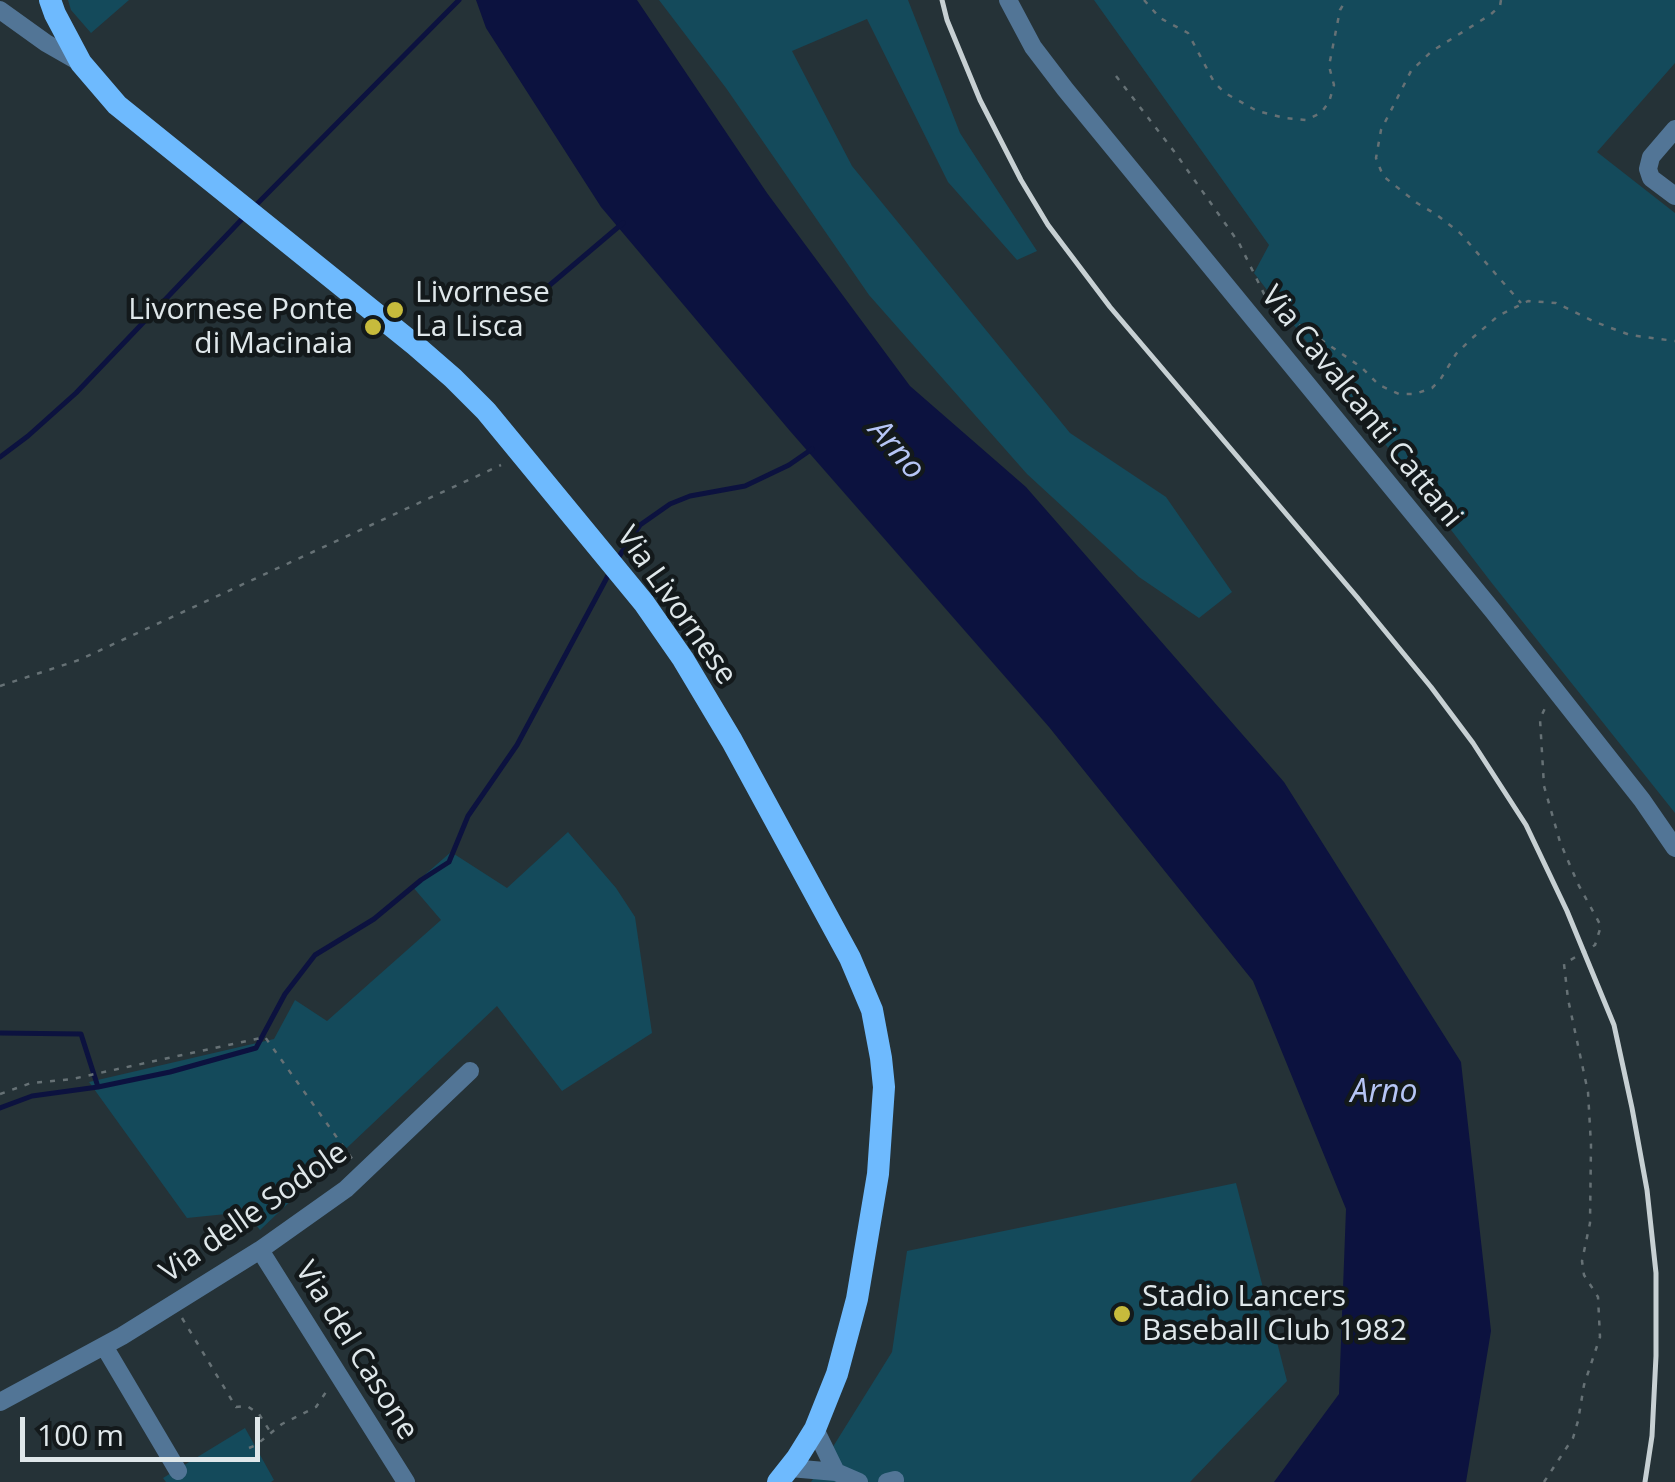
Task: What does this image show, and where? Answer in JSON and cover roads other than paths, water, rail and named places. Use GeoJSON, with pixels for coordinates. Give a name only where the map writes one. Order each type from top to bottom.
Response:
{"type":"FeatureCollection","features":[{"type":"Feature","properties":{"kind":"main road","name":"Via Livornese"},"geometry":{"type":"LineString","coordinates":[[50,0],[81,63],[117,105],[441,367],[486,412],[644,603],[683,659],[850,958],[872,1010],[882,1058],[878,1174],[866,1253],[838,1374],[814,1429],[784,1475]]}},
{"type":"Feature","properties":{"kind":"street","name":"Via Cavalcanti Cattani"},"geometry":{"type":"LineString","coordinates":[[1008,0],[1033,47],[1065,88],[1556,690],[1675,848]]}},
{"type":"Feature","properties":{"kind":"street"},"geometry":{"type":"LineString","coordinates":[[0,10],[81,63]]}},
{"type":"Feature","properties":{"kind":"street"},"geometry":{"type":"LineString","coordinates":[[1675,128],[1651,158],[1648,169],[1652,178],[1675,196]]}},
{"type":"Feature","properties":{"kind":"street","name":"Via delle Sodole"},"geometry":{"type":"LineString","coordinates":[[0,1402],[104,1346],[260,1250],[346,1189],[470,1071]]}},
{"type":"Feature","properties":{"kind":"street","name":"Via del Casone"},"geometry":{"type":"LineString","coordinates":[[260,1250],[406,1482]]}},
{"type":"Feature","properties":{"kind":"street"},"geometry":{"type":"LineString","coordinates":[[104,1346],[178,1471]]}},
{"type":"Feature","properties":{"kind":"street"},"geometry":{"type":"LineString","coordinates":[[814,1429],[836,1472]]}},
{"type":"Feature","properties":{"kind":"street","name":"Via Livornese"},"geometry":{"type":"LineString","coordinates":[[784,1475],[836,1472],[859,1482]]}},
{"type":"Feature","properties":{"kind":"water","name":"Arno"},"geometry":{"type":"Polygon","coordinates":[[[476,0],[637,0],[767,193],[910,386],[1026,487],[1284,782],[1461,1062],[1491,1331],[1466,1482],[1274,1482],[1339,1394],[1346,1209],[1253,981],[1049,727],[790,431],[601,207],[486,28],[476,0]]]}},
{"type":"Feature","properties":{"kind":"waterway"},"geometry":{"type":"LineString","coordinates":[[255,206],[459,0]]}},
{"type":"Feature","properties":{"kind":"waterway"},"geometry":{"type":"LineString","coordinates":[[0,457],[76,393],[244,217]]}},
{"type":"Feature","properties":{"kind":"waterway"},"geometry":{"type":"LineString","coordinates":[[538,295],[623,223]]}},
{"type":"Feature","properties":{"kind":"waterway"},"geometry":{"type":"LineString","coordinates":[[616,561],[640,525],[670,504],[690,496],[745,486],[812,449]]}},
{"type":"Feature","properties":{"kind":"waterway"},"geometry":{"type":"LineString","coordinates":[[0,1108],[32,1096],[170,1072],[256,1048],[285,994],[315,955],[374,919],[449,862],[468,816],[517,745],[611,570]]}},
{"type":"Feature","properties":{"kind":"waterway"},"geometry":{"type":"LineString","coordinates":[[0,1033],[81,1034],[98,1087]]}},
{"type":"Feature","properties":{"kind":"railway"},"geometry":{"type":"LineString","coordinates":[[942,0],[980,100],[1048,225],[1110,307],[1431,687],[1526,825],[1567,911],[1614,1025],[1647,1190],[1656,1273],[1656,1356],[1645,1482]]}},
{"type":"Feature","properties":{"kind":"place","name":"Livornese La Lisca"},"geometry":{"type":"Point","coordinates":[395,310]}},
{"type":"Feature","properties":{"kind":"place","name":"Livornese Ponte di Macinaia"},"geometry":{"type":"Point","coordinates":[373,327]}},
{"type":"Feature","properties":{"kind":"place","name":"Stadio Lancers Baseball Club 1982"},"geometry":{"type":"Point","coordinates":[1122,1314]}}]}
